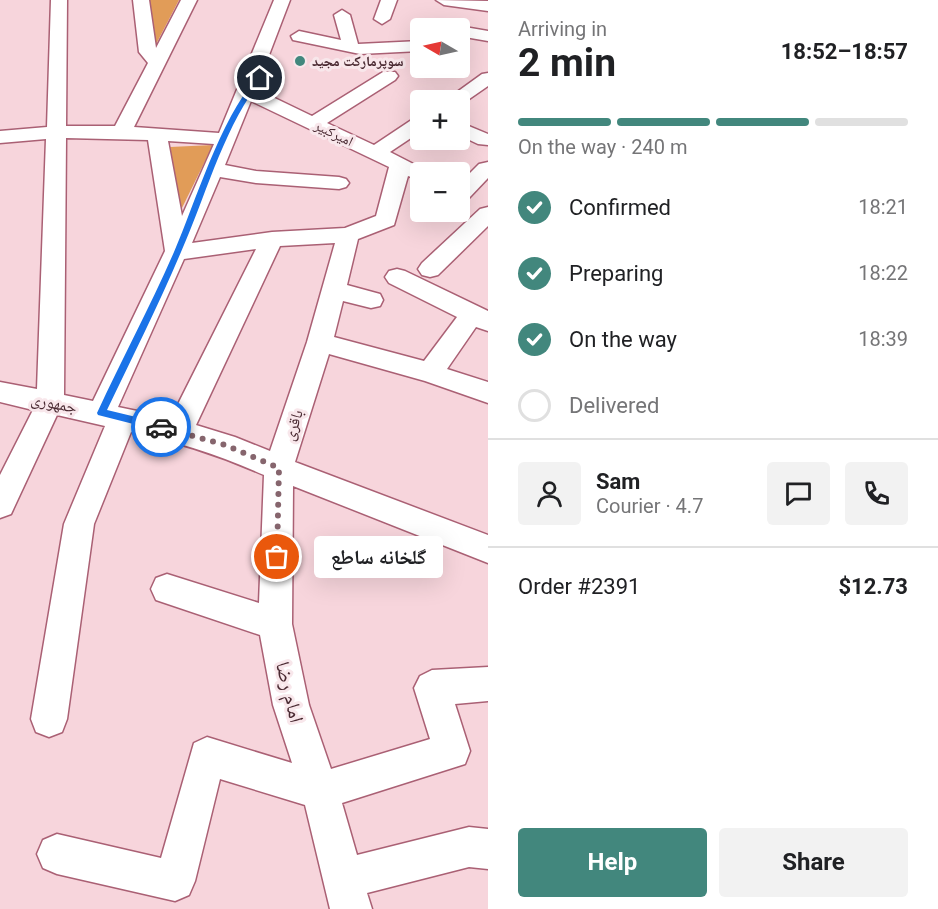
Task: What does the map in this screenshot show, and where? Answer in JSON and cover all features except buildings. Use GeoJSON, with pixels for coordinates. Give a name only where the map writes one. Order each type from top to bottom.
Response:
{"type":"FeatureCollection","features":[{"type":"Feature","properties":{"kind":"street"},"geometry":{"type":"LineString","coordinates":[[0,505],[50,402],[59,0]]}},
{"type":"Feature","properties":{"kind":"street"},"geometry":{"type":"LineString","coordinates":[[141,0],[148,52],[157,63]]}},
{"type":"Feature","properties":{"kind":"street"},"geometry":{"type":"LineString","coordinates":[[122,132],[189,0]]}},
{"type":"Feature","properties":{"kind":"street"},"geometry":{"type":"LineString","coordinates":[[282,0],[299,36]]}},
{"type":"Feature","properties":{"kind":"street"},"geometry":{"type":"LineString","coordinates":[[49,719],[79,524],[112,416],[212,169],[247,92],[282,0]]}},
{"type":"Feature","properties":{"kind":"street"},"geometry":{"type":"LineString","coordinates":[[382,20],[389,0]]}},
{"type":"Feature","properties":{"kind":"street"},"geometry":{"type":"LineString","coordinates":[[444,0],[487,7]]}},
{"type":"Feature","properties":{"kind":"street"},"geometry":{"type":"LineString","coordinates":[[342,15],[351,47]]}},
{"type":"Feature","properties":{"kind":"street"},"geometry":{"type":"LineString","coordinates":[[470,33],[488,36]]}},
{"type":"Feature","properties":{"kind":"street"},"geometry":{"type":"LineString","coordinates":[[299,36],[360,49],[410,46]]}},
{"type":"Feature","properties":{"kind":"street"},"geometry":{"type":"LineString","coordinates":[[247,92],[299,36]]}},
{"type":"Feature","properties":{"kind":"street"},"geometry":{"type":"LineString","coordinates":[[470,49],[488,50]]}},
{"type":"Feature","properties":{"kind":"street"},"geometry":{"type":"LineString","coordinates":[[313,123],[389,76]]}},
{"type":"Feature","properties":{"kind":"street","name":"امیرکبیر"},"geometry":{"type":"LineString","coordinates":[[247,92],[410,170]]}},
{"type":"Feature","properties":{"kind":"street"},"geometry":{"type":"LineString","coordinates":[[375,153],[410,130]]}},
{"type":"Feature","properties":{"kind":"street"},"geometry":{"type":"LineString","coordinates":[[0,137],[56,132],[122,132],[225,139]]}},
{"type":"Feature","properties":{"kind":"street"},"geometry":{"type":"LineString","coordinates":[[470,133],[485,140]]}},
{"type":"Feature","properties":{"kind":"street"},"geometry":{"type":"LineString","coordinates":[[157,136],[177,254]]}},
{"type":"Feature","properties":{"kind":"street"},"geometry":{"type":"LineString","coordinates":[[177,254],[272,239],[348,235],[386,220],[400,165]]}},
{"type":"Feature","properties":{"kind":"street"},"geometry":{"type":"LineString","coordinates":[[470,183],[486,168]]}},
{"type":"Feature","properties":{"kind":"street"},"geometry":{"type":"LineString","coordinates":[[212,169],[256,177],[339,183]]}},
{"type":"Feature","properties":{"kind":"street"},"geometry":{"type":"LineString","coordinates":[[470,197],[488,205]]}},
{"type":"Feature","properties":{"kind":"street"},"geometry":{"type":"LineString","coordinates":[[430,269],[488,214]]}},
{"type":"Feature","properties":{"kind":"street","name":"باقری"},"geometry":{"type":"LineString","coordinates":[[279,468],[320,342],[348,235]]}},
{"type":"Feature","properties":{"kind":"street"},"geometry":{"type":"LineString","coordinates":[[179,431],[272,239]]}},
{"type":"Feature","properties":{"kind":"street"},"geometry":{"type":"LineString","coordinates":[[397,277],[479,319],[430,373]]}},
{"type":"Feature","properties":{"kind":"street"},"geometry":{"type":"LineString","coordinates":[[333,290],[371,300]]}},
{"type":"Feature","properties":{"kind":"street"},"geometry":{"type":"LineString","coordinates":[[320,342],[430,373],[488,393]]}},
{"type":"Feature","properties":{"kind":"street","name":"جمهوری"},"geometry":{"type":"LineString","coordinates":[[0,392],[179,431],[225,445],[279,468]]}},
{"type":"Feature","properties":{"kind":"street"},"geometry":{"type":"LineString","coordinates":[[279,468],[488,549]]}},
{"type":"Feature","properties":{"kind":"street","name":"امام رضا"},"geometry":{"type":"LineString","coordinates":[[279,468],[275,624],[291,705],[320,791],[347,894]]}},
{"type":"Feature","properties":{"kind":"street"},"geometry":{"type":"LineString","coordinates":[[167,589],[275,624]]}},
{"type":"Feature","properties":{"kind":"street"},"geometry":{"type":"LineString","coordinates":[[57,854],[175,881],[207,756],[320,791],[452,751],[432,688],[488,684]]}},
{"type":"Feature","properties":{"kind":"street"},"geometry":{"type":"LineString","coordinates":[[347,894],[469,847],[488,849]]}},
{"type":"Feature","properties":{"kind":"shaded area"},"geometry":{"type":"Polygon","coordinates":[[[148,0],[179,0],[153,50],[148,0]]]}},
{"type":"Feature","properties":{"kind":"shaded area"},"geometry":{"type":"Polygon","coordinates":[[[213,145],[180,212],[170,147],[213,145]]]}},
{"type":"Feature","properties":{"kind":"way so far"},"geometry":{"type":"LineString","coordinates":[[161,427],[225,445],[279,468],[277,557]]}},
{"type":"Feature","properties":{"kind":"place","name":"سوپرمارکت مجید"},"geometry":{"type":"Point","coordinates":[300,61]}},
{"type":"Feature","properties":{"kind":"place","name":"گلخانه ساطع"},"geometry":{"type":"Point","coordinates":[277,557]}},
{"type":"Feature","properties":{"kind":"route"},"geometry":{"type":"LineString","coordinates":[[161,427],[101,413],[177,254],[247,92],[260,78]]}}]}
